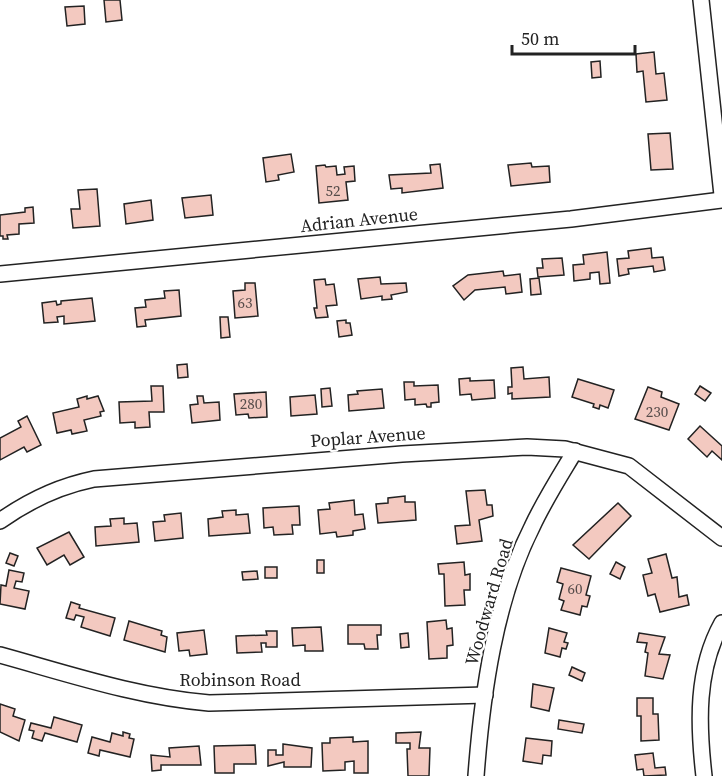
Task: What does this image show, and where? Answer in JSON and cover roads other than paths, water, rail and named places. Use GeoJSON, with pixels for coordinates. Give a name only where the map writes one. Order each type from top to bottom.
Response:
{"type":"FeatureCollection","features":[{"type":"Feature","properties":{"kind":"street"},"geometry":{"type":"LineString","coordinates":[[701,0],[722,195]]}},
{"type":"Feature","properties":{"kind":"street","name":"Adrian Avenue"},"geometry":{"type":"LineString","coordinates":[[0,274],[571,219],[722,200]]}},
{"type":"Feature","properties":{"kind":"street","name":"Poplar Avenue"},"geometry":{"type":"LineString","coordinates":[[0,521],[29,503],[70,484],[94,479],[527,447],[575,451],[629,466],[722,538]]}},
{"type":"Feature","properties":{"kind":"street","name":"Woodward Road"},"geometry":{"type":"LineString","coordinates":[[476,776],[479,727],[490,661],[513,573],[531,527],[575,451]]}},
{"type":"Feature","properties":{"kind":"street"},"geometry":{"type":"LineString","coordinates":[[704,776],[700,709],[703,672],[710,647],[722,623]]}},
{"type":"Feature","properties":{"kind":"street","name":"Robinson Road"},"geometry":{"type":"LineString","coordinates":[[0,655],[132,692],[208,703],[485,695]]}}]}
